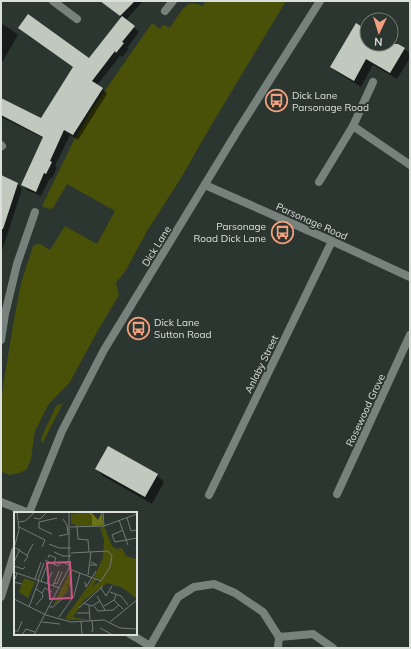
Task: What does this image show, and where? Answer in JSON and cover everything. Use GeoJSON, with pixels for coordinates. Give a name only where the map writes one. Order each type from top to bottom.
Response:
{"type":"FeatureCollection","features":[{"type":"Feature","properties":{"kind":"street"},"geometry":{"type":"LineString","coordinates":[[53,1],[77,19]]}},
{"type":"Feature","properties":{"kind":"street"},"geometry":{"type":"LineString","coordinates":[[165,11],[174,1]]}},
{"type":"Feature","properties":{"kind":"street","name":"Dick Lane"},"geometry":{"type":"LineString","coordinates":[[29,512],[62,431],[104,350],[266,84],[320,1]]}},
{"type":"Feature","properties":{"kind":"street"},"geometry":{"type":"LineString","coordinates":[[319,182],[353,126],[373,82]]}},
{"type":"Feature","properties":{"kind":"street"},"geometry":{"type":"LineString","coordinates":[[353,126],[410,166]]}},
{"type":"Feature","properties":{"kind":"street","name":"Parsonage Road"},"geometry":{"type":"LineString","coordinates":[[205,185],[410,277]]}},
{"type":"Feature","properties":{"kind":"street"},"geometry":{"type":"LineString","coordinates":[[1,340],[5,314],[17,264],[35,212]]}},
{"type":"Feature","properties":{"kind":"street","name":"Anlaby Street"},"geometry":{"type":"LineString","coordinates":[[209,496],[332,241]]}},
{"type":"Feature","properties":{"kind":"street","name":"Rosewood Grove"},"geometry":{"type":"LineString","coordinates":[[337,494],[410,335]]}},
{"type":"Feature","properties":{"kind":"street"},"geometry":{"type":"LineString","coordinates":[[1,502],[26,512]]}},
{"type":"Feature","properties":{"kind":"street"},"geometry":{"type":"LineString","coordinates":[[1,597],[12,572],[14,558]]}},
{"type":"Feature","properties":{"kind":"street"},"geometry":{"type":"LineString","coordinates":[[132,635],[150,646],[178,597],[194,587],[214,584],[235,593],[263,612],[279,637],[278,648]]}},
{"type":"Feature","properties":{"kind":"street"},"geometry":{"type":"LineString","coordinates":[[279,637],[312,634],[333,648]]}},
{"type":"Feature","properties":{"kind":"green space"},"geometry":{"type":"Polygon","coordinates":[[[206,1],[286,1],[181,178],[147,231],[126,270],[116,283],[119,295],[70,382],[48,405],[35,431],[31,459],[27,469],[10,475],[2,472],[1,406],[3,386],[21,283],[33,246],[39,244],[50,250],[65,226],[97,244],[115,211],[67,184],[53,208],[49,209],[42,206],[73,142],[93,108],[152,23],[160,29],[163,25],[170,28],[186,6],[189,4],[197,4],[202,6],[206,1]]]}},
{"type":"Feature","properties":{"kind":"green space"},"geometry":{"type":"Polygon","coordinates":[[[63,403],[42,444],[41,438],[56,406],[63,403]]]}},
{"type":"Feature","properties":{"kind":"building"},"geometry":{"type":"Polygon","coordinates":[[[100,1],[135,1],[120,16],[100,1]]]}},
{"type":"Feature","properties":{"kind":"building"},"geometry":{"type":"Polygon","coordinates":[[[28,14],[89,58],[122,16],[135,26],[122,42],[124,43],[116,53],[115,51],[92,81],[103,88],[73,135],[64,130],[50,161],[52,162],[46,174],[44,173],[36,192],[21,185],[43,137],[1,115],[1,98],[41,118],[73,67],[18,28],[28,14]]]}},
{"type":"Feature","properties":{"kind":"building"},"geometry":{"type":"Polygon","coordinates":[[[356,23],[359,25],[359,52],[399,52],[399,45],[405,48],[390,73],[366,59],[354,81],[330,67],[356,23]]]}},
{"type":"Feature","properties":{"kind":"building"},"geometry":{"type":"Polygon","coordinates":[[[1,175],[18,183],[3,229],[1,229],[1,175]]]}},
{"type":"Feature","properties":{"kind":"building"},"geometry":{"type":"Polygon","coordinates":[[[108,446],[158,474],[145,497],[95,469],[108,446]]]}},
{"type":"Feature","properties":{"kind":"place","name":"Dick Lane Parsonage Road"},"geometry":{"type":"Point","coordinates":[276,101]}},
{"type":"Feature","properties":{"kind":"place","name":"Parsonage Road Dick Lane"},"geometry":{"type":"Point","coordinates":[282,232]}},
{"type":"Feature","properties":{"kind":"place","name":"Dick Lane Sutton Road"},"geometry":{"type":"Point","coordinates":[139,328]}}]}
